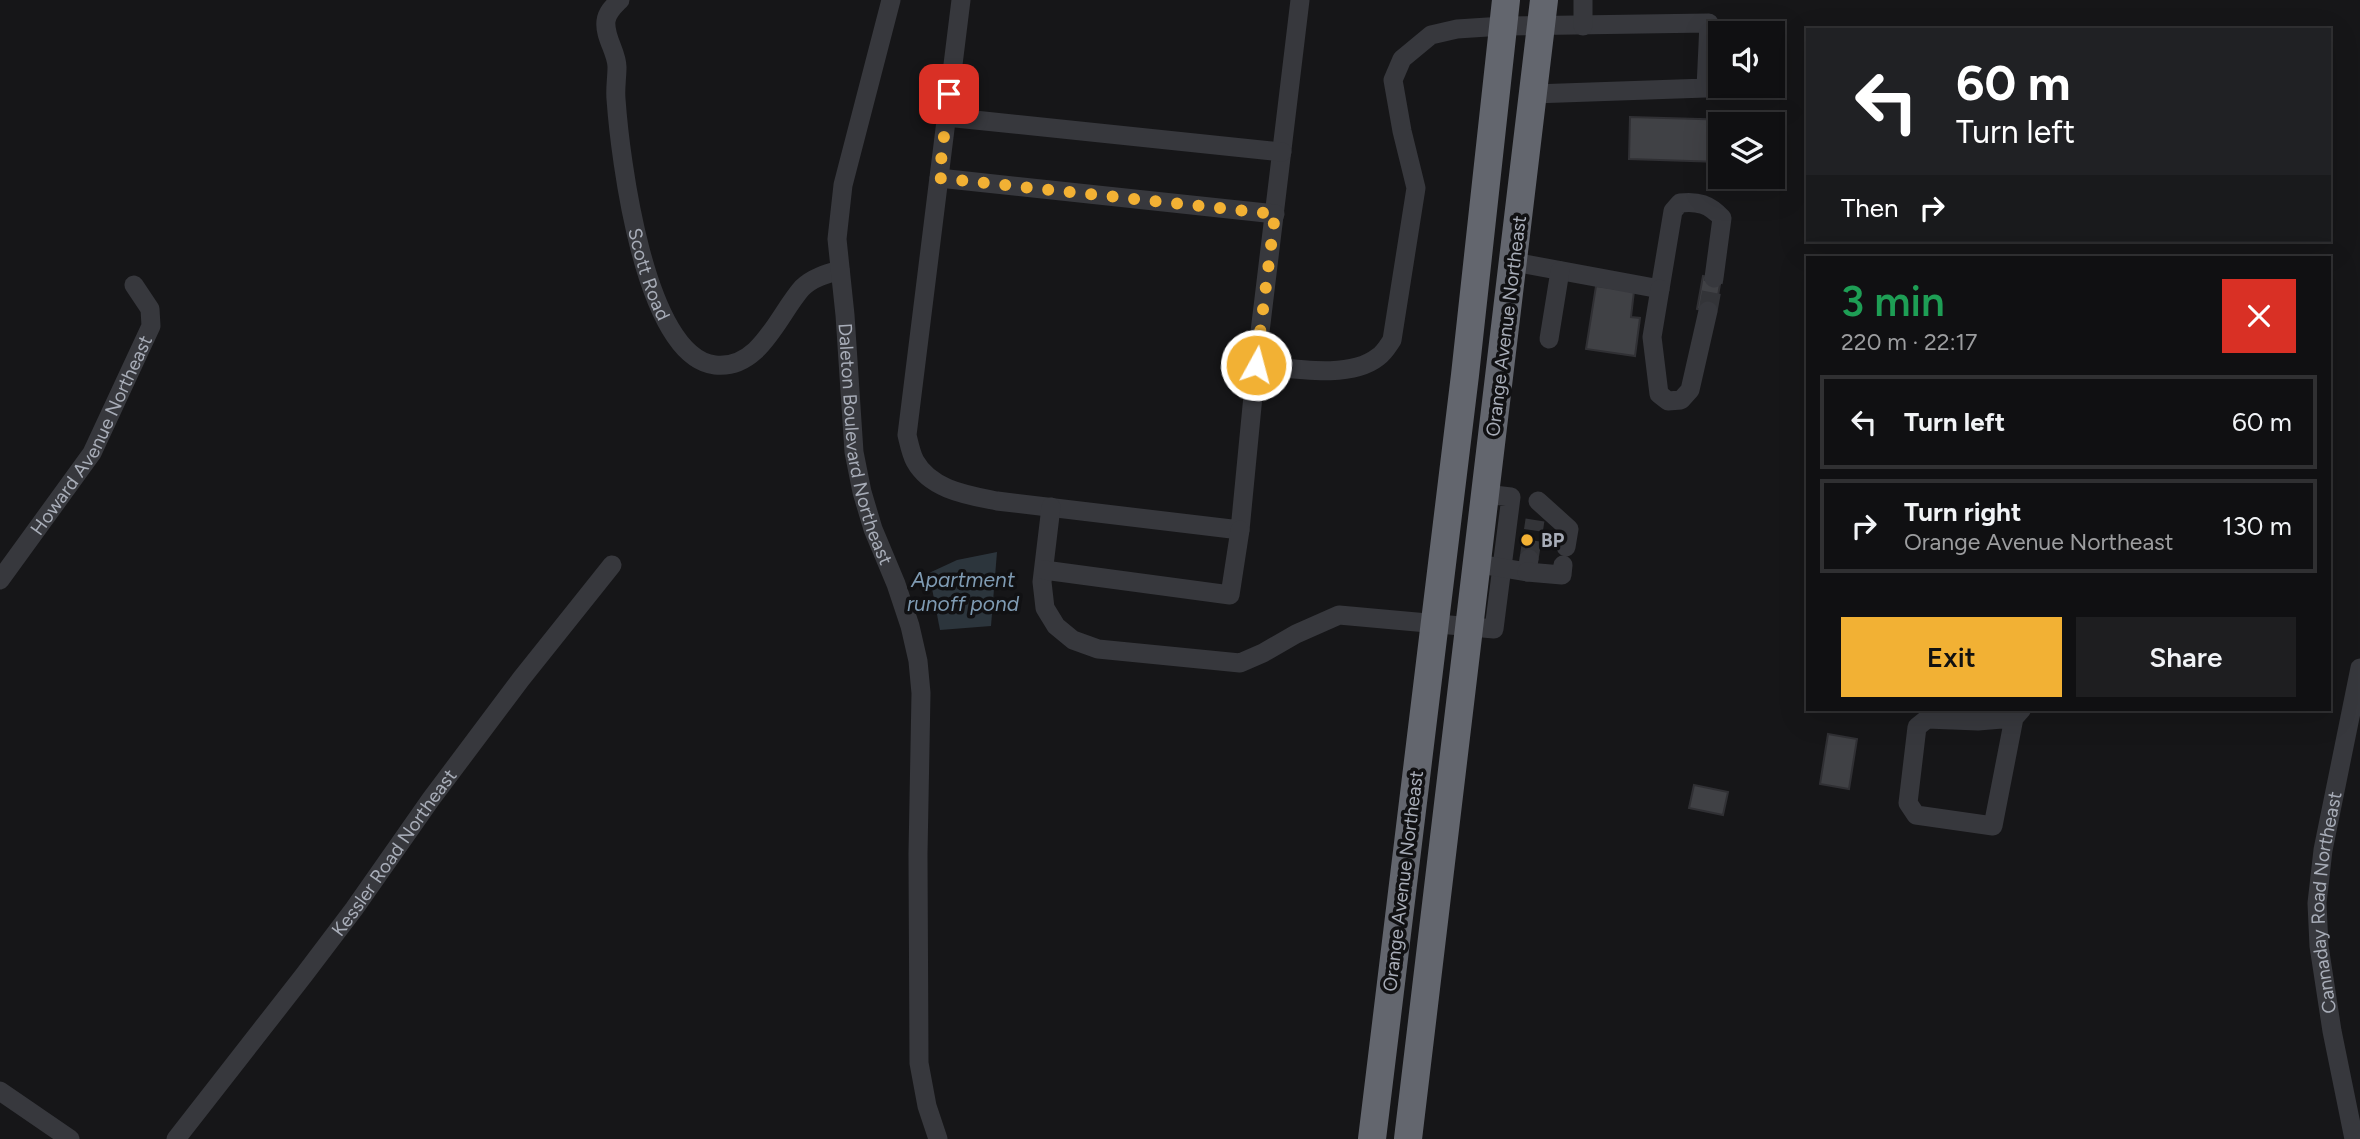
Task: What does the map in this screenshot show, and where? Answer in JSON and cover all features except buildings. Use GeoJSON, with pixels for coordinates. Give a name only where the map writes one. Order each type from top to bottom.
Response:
{"type":"FeatureCollection","features":[{"type":"Feature","properties":{"kind":"highway","name":"Orange Avenue Northeast"},"geometry":{"type":"LineString","coordinates":[[1372,1139],[1465,375],[1504,13]]}},
{"type":"Feature","properties":{"kind":"highway","name":"Orange Avenue Northeast"},"geometry":{"type":"LineString","coordinates":[[1408,1139],[1469,626],[1489,566],[1498,495],[1514,262],[1543,13]]}},
{"type":"Feature","properties":{"kind":"street","name":"Scott Road"},"geometry":{"type":"LineString","coordinates":[[620,0],[609,11],[606,30],[617,65],[616,96],[620,138],[648,280],[670,331],[685,348],[702,361],[715,365],[743,359],[759,348],[803,287],[814,279],[840,270]]}},
{"type":"Feature","properties":{"kind":"street","name":"Daleton Boulevard Northeast"},"geometry":{"type":"LineString","coordinates":[[891,0],[843,185],[837,239],[855,453],[862,492],[873,529],[910,626],[918,661],[919,1063],[927,1106],[938,1139]]}},
{"type":"Feature","properties":{"kind":"street"},"geometry":{"type":"LineString","coordinates":[[961,0],[907,435],[916,462],[935,482],[961,494],[1240,530]]}},
{"type":"Feature","properties":{"kind":"street"},"geometry":{"type":"LineString","coordinates":[[1044,569],[1230,595],[1240,530],[1256,365],[1300,0]]}},
{"type":"Feature","properties":{"kind":"street"},"geometry":{"type":"LineString","coordinates":[[1583,0],[1583,26]]}},
{"type":"Feature","properties":{"kind":"street"},"geometry":{"type":"LineString","coordinates":[[1256,365],[1336,371],[1365,365],[1380,356],[1392,340],[1416,188],[1402,131],[1394,80],[1402,59],[1431,35],[1504,13],[1543,13],[1583,26],[1709,23],[1706,88],[1533,94]]}},
{"type":"Feature","properties":{"kind":"street"},"geometry":{"type":"LineString","coordinates":[[946,117],[1282,152]]}},
{"type":"Feature","properties":{"kind":"street"},"geometry":{"type":"LineString","coordinates":[[939,178],[1275,214]]}},
{"type":"Feature","properties":{"kind":"street"},"geometry":{"type":"LineString","coordinates":[[1707,311],[1690,390],[1681,400],[1668,401],[1660,394],[1652,337],[1673,211],[1680,204],[1695,201],[1712,207],[1722,218],[1714,278]]}},
{"type":"Feature","properties":{"kind":"street"},"geometry":{"type":"LineString","coordinates":[[1514,262],[1660,289]]}},
{"type":"Feature","properties":{"kind":"street"},"geometry":{"type":"LineString","coordinates":[[1549,339],[1560,271]]}},
{"type":"Feature","properties":{"kind":"street","name":"Howard Avenue Northeast"},"geometry":{"type":"LineString","coordinates":[[0,580],[92,453],[118,401],[151,326],[150,309],[134,285]]}},
{"type":"Feature","properties":{"kind":"street"},"geometry":{"type":"LineString","coordinates":[[1489,566],[1528,565],[1562,575],[1569,529],[1536,510],[1498,495]]}},
{"type":"Feature","properties":{"kind":"street"},"geometry":{"type":"LineString","coordinates":[[1051,507],[1042,582],[1045,608],[1056,626],[1073,640],[1098,649],[1240,663],[1339,615],[1469,626]]}},
{"type":"Feature","properties":{"kind":"street","name":"Kessler Road Northeast"},"geometry":{"type":"LineString","coordinates":[[176,1139],[304,975],[431,799],[612,565]]}},
{"type":"Feature","properties":{"kind":"street","name":"Cannaday Road Northeast"},"geometry":{"type":"LineString","coordinates":[[2354,1139],[2332,1031],[2319,946],[2317,903],[2323,850],[2360,668]]}},
{"type":"Feature","properties":{"kind":"street"},"geometry":{"type":"LineString","coordinates":[[2018,714],[1993,826],[1916,815],[1908,803],[1917,727],[1927,719],[1978,721],[2018,714]]}},
{"type":"Feature","properties":{"kind":"street"},"geometry":{"type":"LineString","coordinates":[[0,1091],[70,1139]]}},
{"type":"Feature","properties":{"kind":"water","name":"Apartment runoff pond"},"geometry":{"type":"Polygon","coordinates":[[[997,552],[991,626],[940,630],[929,573],[957,560],[997,552]]]}},
{"type":"Feature","properties":{"kind":"tunnel"},"geometry":{"type":"LineString","coordinates":[[1708,311],[1714,278]]}},
{"type":"Feature","properties":{"kind":"tunnel"},"geometry":{"type":"LineString","coordinates":[[1529,559],[1535,520]]}},
{"type":"Feature","properties":{"kind":"place","name":"BP"},"geometry":{"type":"Point","coordinates":[1527,540]}},
{"type":"Feature","properties":{"kind":"route"},"geometry":{"type":"LineString","coordinates":[[949,94],[939,178],[1275,214],[1256,365]]}}]}
